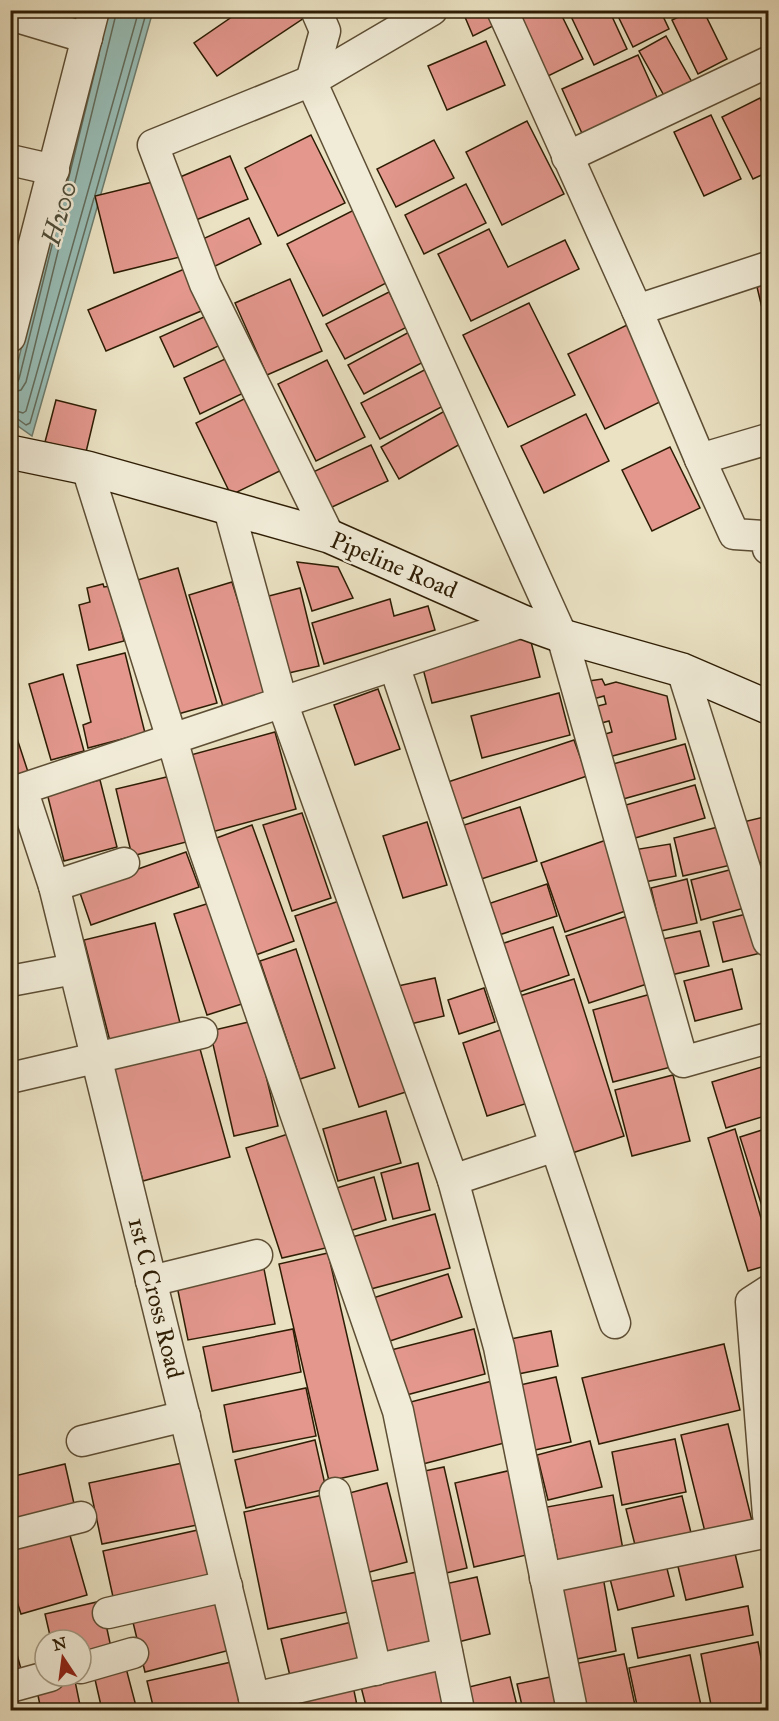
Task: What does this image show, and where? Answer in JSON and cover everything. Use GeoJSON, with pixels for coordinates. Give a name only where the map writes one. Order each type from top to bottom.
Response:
{"type":"FeatureCollection","features":[{"type":"Feature","properties":{"kind":"street"},"geometry":{"type":"LineString","coordinates":[[316,10],[325,31],[311,81],[562,636],[683,1062],[768,1038]]}},
{"type":"Feature","properties":{"kind":"street"},"geometry":{"type":"LineString","coordinates":[[329,536],[205,284],[153,145],[311,81],[432,10]]}},
{"type":"Feature","properties":{"kind":"street"},"geometry":{"type":"LineString","coordinates":[[502,10],[637,310],[699,459],[734,534],[765,536],[768,549]]}},
{"type":"Feature","properties":{"kind":"street"},"geometry":{"type":"LineString","coordinates":[[10,15],[91,24],[54,170],[15,301],[10,337]]}},
{"type":"Feature","properties":{"kind":"street"},"geometry":{"type":"LineString","coordinates":[[567,157],[768,62]]}},
{"type":"Feature","properties":{"kind":"street"},"geometry":{"type":"LineString","coordinates":[[10,160],[54,170]]}},
{"type":"Feature","properties":{"kind":"street"},"geometry":{"type":"LineString","coordinates":[[637,310],[768,267]]}},
{"type":"Feature","properties":{"kind":"street"},"geometry":{"type":"LineString","coordinates":[[699,459],[768,439]]}},
{"type":"Feature","properties":{"kind":"street","name":"Pipeline Road"},"geometry":{"type":"LineString","coordinates":[[10,452],[87,468],[329,536],[523,622],[562,636],[682,670],[768,708]]}},
{"type":"Feature","properties":{"kind":"street"},"geometry":{"type":"LineString","coordinates":[[87,468],[172,739],[202,843],[398,1411],[459,1710]]}},
{"type":"Feature","properties":{"kind":"street"},"geometry":{"type":"LineString","coordinates":[[229,509],[282,702],[453,1180],[499,1347],[572,1710]]}},
{"type":"Feature","properties":{"kind":"street"},"geometry":{"type":"LineString","coordinates":[[172,739],[523,622]]}},
{"type":"Feature","properties":{"kind":"street"},"geometry":{"type":"LineString","coordinates":[[394,665],[615,1323]]}},
{"type":"Feature","properties":{"kind":"street"},"geometry":{"type":"LineString","coordinates":[[682,670],[768,941]]}},
{"type":"Feature","properties":{"kind":"street","name":"1st C Cross Road"},"geometry":{"type":"LineString","coordinates":[[172,739],[21,789],[54,886],[256,1704]]}},
{"type":"Feature","properties":{"kind":"street"},"geometry":{"type":"LineString","coordinates":[[54,886],[124,863]]}},
{"type":"Feature","properties":{"kind":"street"},"geometry":{"type":"LineString","coordinates":[[10,981],[75,969]]}},
{"type":"Feature","properties":{"kind":"street"},"geometry":{"type":"LineString","coordinates":[[10,1078],[202,1032]]}},
{"type":"Feature","properties":{"kind":"street"},"geometry":{"type":"LineString","coordinates":[[453,1180],[555,1146]]}},
{"type":"Feature","properties":{"kind":"street"},"geometry":{"type":"LineString","coordinates":[[151,1281],[257,1255]]}},
{"type":"Feature","properties":{"kind":"street"},"geometry":{"type":"LineString","coordinates":[[768,1291],[751,1302],[768,1515]]}},
{"type":"Feature","properties":{"kind":"street"},"geometry":{"type":"LineString","coordinates":[[82,1441],[185,1416]]}},
{"type":"Feature","properties":{"kind":"street"},"geometry":{"type":"LineString","coordinates":[[334,1493],[376,1670]]}},
{"type":"Feature","properties":{"kind":"street"},"geometry":{"type":"LineString","coordinates":[[10,1535],[81,1517]]}},
{"type":"Feature","properties":{"kind":"street"},"geometry":{"type":"LineString","coordinates":[[545,1578],[768,1532]]}},
{"type":"Feature","properties":{"kind":"street"},"geometry":{"type":"LineString","coordinates":[[108,1613],[227,1586]]}},
{"type":"Feature","properties":{"kind":"street"},"geometry":{"type":"LineString","coordinates":[[93,1665],[133,1653]]}},
{"type":"Feature","properties":{"kind":"street"},"geometry":{"type":"LineString","coordinates":[[256,1704],[376,1670],[447,1653]]}},
{"type":"Feature","properties":{"kind":"street"},"geometry":{"type":"LineString","coordinates":[[10,1687],[33,1681]]}},
{"type":"Feature","properties":{"kind":"water","name":"H200"},"geometry":{"type":"Polygon","coordinates":[[[104,11],[153,11],[32,436],[11,421],[11,390],[104,11]]]}},
{"type":"Feature","properties":{"kind":"building"},"geometry":{"type":"Polygon","coordinates":[[[242,10],[307,10],[310,14],[217,76],[194,43],[242,10]]]}},
{"type":"Feature","properties":{"kind":"building"},"geometry":{"type":"Polygon","coordinates":[[[462,10],[498,10],[503,21],[473,36],[462,10]]]}},
{"type":"Feature","properties":{"kind":"building"},"geometry":{"type":"Polygon","coordinates":[[[538,10],[559,10],[583,59],[548,76],[520,19],[538,10]]]}},
{"type":"Feature","properties":{"kind":"building"},"geometry":{"type":"Polygon","coordinates":[[[568,10],[609,10],[627,49],[594,65],[568,10]]]}},
{"type":"Feature","properties":{"kind":"building"},"geometry":{"type":"Polygon","coordinates":[[[615,10],[660,10],[669,29],[633,47],[615,10]]]}},
{"type":"Feature","properties":{"kind":"building"},"geometry":{"type":"Polygon","coordinates":[[[693,10],[703,10],[727,59],[698,74],[672,20],[693,10]]]}},
{"type":"Feature","properties":{"kind":"building"},"geometry":{"type":"Polygon","coordinates":[[[666,36],[693,84],[666,99],[639,51],[666,36]]]}},
{"type":"Feature","properties":{"kind":"building"},"geometry":{"type":"Polygon","coordinates":[[[486,41],[505,85],[447,110],[428,66],[486,41]]]}},
{"type":"Feature","properties":{"kind":"building"},"geometry":{"type":"Polygon","coordinates":[[[638,55],[661,106],[585,140],[562,89],[638,55]]]}},
{"type":"Feature","properties":{"kind":"building"},"geometry":{"type":"Polygon","coordinates":[[[760,98],[768,115],[768,172],[753,179],[722,117],[760,98]]]}},
{"type":"Feature","properties":{"kind":"building"},"geometry":{"type":"Polygon","coordinates":[[[711,115],[741,179],[704,196],[674,132],[711,115]]]}},
{"type":"Feature","properties":{"kind":"building"},"geometry":{"type":"Polygon","coordinates":[[[527,121],[564,194],[502,225],[466,152],[527,121]]]}},
{"type":"Feature","properties":{"kind":"building"},"geometry":{"type":"Polygon","coordinates":[[[311,135],[345,203],[278,236],[245,168],[311,135]]]}},
{"type":"Feature","properties":{"kind":"building"},"geometry":{"type":"Polygon","coordinates":[[[434,140],[454,178],[396,207],[377,169],[434,140]]]}},
{"type":"Feature","properties":{"kind":"building"},"geometry":{"type":"Polygon","coordinates":[[[230,156],[248,199],[191,222],[173,180],[230,156]]]}},
{"type":"Feature","properties":{"kind":"building"},"geometry":{"type":"Polygon","coordinates":[[[161,180],[180,257],[114,273],[95,196],[161,180]]]}},
{"type":"Feature","properties":{"kind":"building"},"geometry":{"type":"Polygon","coordinates":[[[466,184],[486,223],[424,254],[405,215],[466,184]]]}},
{"type":"Feature","properties":{"kind":"building"},"geometry":{"type":"Polygon","coordinates":[[[354,210],[390,281],[323,316],[287,244],[354,210]]]}},
{"type":"Feature","properties":{"kind":"building"},"geometry":{"type":"Polygon","coordinates":[[[249,218],[261,244],[209,269],[196,242],[249,218]]]}},
{"type":"Feature","properties":{"kind":"building"},"geometry":{"type":"Polygon","coordinates":[[[489,229],[508,267],[565,240],[579,269],[471,321],[438,254],[489,229]]]}},
{"type":"Feature","properties":{"kind":"building"},"geometry":{"type":"Polygon","coordinates":[[[189,267],[206,309],[106,351],[88,310],[189,267]]]}},
{"type":"Feature","properties":{"kind":"building"},"geometry":{"type":"Polygon","coordinates":[[[290,279],[322,351],[267,375],[235,303],[290,279]]]}},
{"type":"Feature","properties":{"kind":"building"},"geometry":{"type":"Polygon","coordinates":[[[768,284],[768,333],[757,287],[768,284]]]}},
{"type":"Feature","properties":{"kind":"building"},"geometry":{"type":"Polygon","coordinates":[[[389,292],[407,327],[345,359],[326,324],[389,292]]]}},
{"type":"Feature","properties":{"kind":"building"},"geometry":{"type":"Polygon","coordinates":[[[529,303],[575,395],[508,427],[463,335],[529,303]]]}},
{"type":"Feature","properties":{"kind":"building"},"geometry":{"type":"Polygon","coordinates":[[[217,311],[231,340],[174,367],[160,337],[217,311]]]}},
{"type":"Feature","properties":{"kind":"building"},"geometry":{"type":"Polygon","coordinates":[[[631,323],[668,398],[605,429],[568,354],[631,323]]]}},
{"type":"Feature","properties":{"kind":"building"},"geometry":{"type":"Polygon","coordinates":[[[411,331],[427,360],[364,394],[348,365],[411,331]]]}},
{"type":"Feature","properties":{"kind":"building"},"geometry":{"type":"Polygon","coordinates":[[[238,353],[254,388],[200,414],[184,378],[238,353]]]}},
{"type":"Feature","properties":{"kind":"building"},"geometry":{"type":"Polygon","coordinates":[[[327,360],[365,437],[316,461],[278,384],[327,360]]]}},
{"type":"Feature","properties":{"kind":"building"},"geometry":{"type":"Polygon","coordinates":[[[432,366],[451,402],[380,439],[361,403],[432,366]]]}},
{"type":"Feature","properties":{"kind":"building"},"geometry":{"type":"Polygon","coordinates":[[[254,394],[290,466],[231,495],[196,423],[254,394]]]}},
{"type":"Feature","properties":{"kind":"building"},"geometry":{"type":"Polygon","coordinates":[[[56,400],[96,410],[86,452],[45,442],[56,400]]]}},
{"type":"Feature","properties":{"kind":"building"},"geometry":{"type":"Polygon","coordinates":[[[450,408],[469,439],[399,479],[381,447],[450,408]]]}},
{"type":"Feature","properties":{"kind":"building"},"geometry":{"type":"Polygon","coordinates":[[[586,414],[609,461],[544,493],[521,446],[586,414]]]}},
{"type":"Feature","properties":{"kind":"building"},"geometry":{"type":"Polygon","coordinates":[[[371,445],[388,481],[330,508],[313,472],[371,445]]]}},
{"type":"Feature","properties":{"kind":"building"},"geometry":{"type":"Polygon","coordinates":[[[670,447],[700,508],[652,531],[622,470],[670,447]]]}},
{"type":"Feature","properties":{"kind":"building"},"geometry":{"type":"Polygon","coordinates":[[[297,562],[338,567],[353,598],[312,611],[297,562]]]}},
{"type":"Feature","properties":{"kind":"building"},"geometry":{"type":"Polygon","coordinates":[[[178,568],[217,703],[171,716],[131,582],[178,568]]]}},
{"type":"Feature","properties":{"kind":"building"},"geometry":{"type":"Polygon","coordinates":[[[232,582],[268,696],[224,710],[189,595],[232,582]]]}},
{"type":"Feature","properties":{"kind":"building"},"geometry":{"type":"Polygon","coordinates":[[[103,584],[104,587],[111,586],[124,641],[89,650],[79,605],[90,602],[87,588],[103,584]]]}},
{"type":"Feature","properties":{"kind":"building"},"geometry":{"type":"Polygon","coordinates":[[[300,588],[319,666],[280,675],[261,598],[300,588]]]}},
{"type":"Feature","properties":{"kind":"building"},"geometry":{"type":"Polygon","coordinates":[[[390,599],[394,616],[428,606],[435,630],[324,664],[312,623],[390,599]]]}},
{"type":"Feature","properties":{"kind":"building"},"geometry":{"type":"Polygon","coordinates":[[[529,634],[540,677],[432,703],[421,661],[529,634]]]}},
{"type":"Feature","properties":{"kind":"building"},"geometry":{"type":"Polygon","coordinates":[[[125,653],[145,733],[88,748],[83,725],[91,722],[77,665],[125,653]]]}},
{"type":"Feature","properties":{"kind":"building"},"geometry":{"type":"Polygon","coordinates":[[[63,674],[84,751],[51,760],[29,684],[63,674]]]}},
{"type":"Feature","properties":{"kind":"building"},"geometry":{"type":"Polygon","coordinates":[[[602,679],[605,685],[616,682],[667,696],[676,739],[605,758],[599,736],[612,732],[609,721],[594,725],[590,708],[606,704],[604,696],[583,702],[589,681],[602,679]]]}},
{"type":"Feature","properties":{"kind":"building"},"geometry":{"type":"Polygon","coordinates":[[[378,689],[400,749],[355,765],[334,705],[378,689]]]}},
{"type":"Feature","properties":{"kind":"building"},"geometry":{"type":"Polygon","coordinates":[[[559,693],[570,735],[482,758],[471,716],[559,693]]]}},
{"type":"Feature","properties":{"kind":"building"},"geometry":{"type":"Polygon","coordinates":[[[10,717],[29,775],[10,780],[10,717]]]}},
{"type":"Feature","properties":{"kind":"building"},"geometry":{"type":"Polygon","coordinates":[[[275,732],[296,809],[208,833],[187,756],[275,732]]]}},
{"type":"Feature","properties":{"kind":"building"},"geometry":{"type":"Polygon","coordinates":[[[574,740],[587,776],[461,819],[448,782],[574,740]]]}},
{"type":"Feature","properties":{"kind":"building"},"geometry":{"type":"Polygon","coordinates":[[[685,744],[695,779],[616,801],[606,766],[685,744]]]}},
{"type":"Feature","properties":{"kind":"building"},"geometry":{"type":"Polygon","coordinates":[[[175,775],[190,841],[132,856],[116,789],[175,775]]]}},
{"type":"Feature","properties":{"kind":"building"},"geometry":{"type":"Polygon","coordinates":[[[100,780],[117,847],[64,861],[47,793],[100,780]]]}},
{"type":"Feature","properties":{"kind":"building"},"geometry":{"type":"Polygon","coordinates":[[[695,785],[705,818],[635,838],[626,805],[695,785]]]}},
{"type":"Feature","properties":{"kind":"building"},"geometry":{"type":"Polygon","coordinates":[[[520,807],[537,861],[475,881],[458,827],[520,807]]]}},
{"type":"Feature","properties":{"kind":"building"},"geometry":{"type":"Polygon","coordinates":[[[302,813],[331,898],[292,911],[263,825],[302,813]]]}},
{"type":"Feature","properties":{"kind":"building"},"geometry":{"type":"Polygon","coordinates":[[[768,816],[768,861],[749,865],[739,823],[768,816]]]}},
{"type":"Feature","properties":{"kind":"building"},"geometry":{"type":"Polygon","coordinates":[[[427,822],[447,885],[403,898],[383,836],[427,822]]]}},
{"type":"Feature","properties":{"kind":"building"},"geometry":{"type":"Polygon","coordinates":[[[252,825],[294,941],[253,956],[211,840],[252,825]]]}},
{"type":"Feature","properties":{"kind":"building"},"geometry":{"type":"Polygon","coordinates":[[[722,826],[731,865],[683,876],[674,838],[722,826]]]}},
{"type":"Feature","properties":{"kind":"building"},"geometry":{"type":"Polygon","coordinates":[[[609,839],[634,908],[565,932],[541,863],[609,839]]]}},
{"type":"Feature","properties":{"kind":"building"},"geometry":{"type":"Polygon","coordinates":[[[670,844],[676,876],[639,883],[633,850],[670,844]]]}},
{"type":"Feature","properties":{"kind":"building"},"geometry":{"type":"Polygon","coordinates":[[[186,852],[199,887],[91,925],[79,890],[186,852]]]}},
{"type":"Feature","properties":{"kind":"building"},"geometry":{"type":"Polygon","coordinates":[[[768,867],[768,919],[756,871],[768,867]]]}},
{"type":"Feature","properties":{"kind":"building"},"geometry":{"type":"Polygon","coordinates":[[[737,868],[748,907],[701,920],[691,880],[737,868]]]}},
{"type":"Feature","properties":{"kind":"building"},"geometry":{"type":"Polygon","coordinates":[[[687,879],[697,923],[661,931],[651,888],[687,879]]]}},
{"type":"Feature","properties":{"kind":"building"},"geometry":{"type":"Polygon","coordinates":[[[547,884],[557,916],[496,936],[485,905],[547,884]]]}},
{"type":"Feature","properties":{"kind":"building"},"geometry":{"type":"Polygon","coordinates":[[[345,899],[409,1091],[359,1107],[295,916],[345,899]]]}},
{"type":"Feature","properties":{"kind":"building"},"geometry":{"type":"Polygon","coordinates":[[[213,902],[245,1003],[207,1015],[174,914],[213,902]]]}},
{"type":"Feature","properties":{"kind":"building"},"geometry":{"type":"Polygon","coordinates":[[[755,912],[765,952],[723,962],[713,922],[755,912]]]}},
{"type":"Feature","properties":{"kind":"building"},"geometry":{"type":"Polygon","coordinates":[[[631,915],[653,982],[589,1003],[566,936],[631,915]]]}},
{"type":"Feature","properties":{"kind":"building"},"geometry":{"type":"Polygon","coordinates":[[[155,923],[182,1031],[112,1049],[84,940],[155,923]]]}},
{"type":"Feature","properties":{"kind":"building"},"geometry":{"type":"Polygon","coordinates":[[[553,927],[569,975],[511,995],[495,946],[553,927]]]}},
{"type":"Feature","properties":{"kind":"building"},"geometry":{"type":"Polygon","coordinates":[[[700,931],[709,966],[671,975],[663,939],[700,931]]]}},
{"type":"Feature","properties":{"kind":"building"},"geometry":{"type":"Polygon","coordinates":[[[296,949],[335,1068],[300,1079],[260,961],[296,949]]]}},
{"type":"Feature","properties":{"kind":"building"},"geometry":{"type":"Polygon","coordinates":[[[732,969],[742,1009],[695,1021],[684,981],[732,969]]]}},
{"type":"Feature","properties":{"kind":"building"},"geometry":{"type":"Polygon","coordinates":[[[435,978],[444,1016],[402,1026],[393,987],[435,978]]]}},
{"type":"Feature","properties":{"kind":"building"},"geometry":{"type":"Polygon","coordinates":[[[574,979],[624,1136],[563,1156],[513,998],[574,979]]]}},
{"type":"Feature","properties":{"kind":"building"},"geometry":{"type":"Polygon","coordinates":[[[484,988],[495,1022],[459,1034],[448,1000],[484,988]]]}},
{"type":"Feature","properties":{"kind":"building"},"geometry":{"type":"Polygon","coordinates":[[[651,994],[671,1067],[613,1082],[593,1010],[651,994]]]}},
{"type":"Feature","properties":{"kind":"building"},"geometry":{"type":"Polygon","coordinates":[[[253,1021],[278,1126],[234,1136],[210,1031],[253,1021]]]}},
{"type":"Feature","properties":{"kind":"building"},"geometry":{"type":"Polygon","coordinates":[[[506,1028],[531,1102],[487,1116],[463,1043],[506,1028]]]}},
{"type":"Feature","properties":{"kind":"building"},"geometry":{"type":"Polygon","coordinates":[[[197,1038],[230,1157],[143,1181],[110,1062],[197,1038]]]}},
{"type":"Feature","properties":{"kind":"building"},"geometry":{"type":"Polygon","coordinates":[[[768,1065],[768,1115],[726,1128],[712,1082],[768,1065]]]}},
{"type":"Feature","properties":{"kind":"building"},"geometry":{"type":"Polygon","coordinates":[[[673,1075],[690,1141],[632,1156],[615,1090],[673,1075]]]}},
{"type":"Feature","properties":{"kind":"building"},"geometry":{"type":"Polygon","coordinates":[[[386,1111],[401,1163],[338,1181],[323,1129],[386,1111]]]}},
{"type":"Feature","properties":{"kind":"building"},"geometry":{"type":"Polygon","coordinates":[[[735,1129],[768,1242],[768,1265],[748,1271],[708,1138],[735,1129]]]}},
{"type":"Feature","properties":{"kind":"building"},"geometry":{"type":"Polygon","coordinates":[[[762,1130],[768,1148],[768,1225],[740,1137],[762,1130]]]}},
{"type":"Feature","properties":{"kind":"building"},"geometry":{"type":"Polygon","coordinates":[[[291,1133],[330,1247],[282,1258],[246,1148],[291,1133]]]}},
{"type":"Feature","properties":{"kind":"building"},"geometry":{"type":"Polygon","coordinates":[[[418,1163],[430,1210],[393,1219],[381,1173],[418,1163]]]}},
{"type":"Feature","properties":{"kind":"building"},"geometry":{"type":"Polygon","coordinates":[[[374,1177],[386,1220],[346,1232],[333,1189],[374,1177]]]}},
{"type":"Feature","properties":{"kind":"building"},"geometry":{"type":"Polygon","coordinates":[[[435,1214],[450,1268],[367,1290],[352,1237],[435,1214]]]}},
{"type":"Feature","properties":{"kind":"building"},"geometry":{"type":"Polygon","coordinates":[[[328,1253],[378,1470],[329,1481],[279,1264],[328,1253]]]}},
{"type":"Feature","properties":{"kind":"building"},"geometry":{"type":"Polygon","coordinates":[[[264,1269],[275,1324],[188,1340],[177,1286],[264,1269]]]}},
{"type":"Feature","properties":{"kind":"building"},"geometry":{"type":"Polygon","coordinates":[[[448,1274],[462,1317],[387,1342],[373,1298],[448,1274]]]}},
{"type":"Feature","properties":{"kind":"building"},"geometry":{"type":"Polygon","coordinates":[[[293,1329],[301,1372],[212,1391],[203,1347],[293,1329]]]}},
{"type":"Feature","properties":{"kind":"building"},"geometry":{"type":"Polygon","coordinates":[[[474,1329],[485,1374],[399,1397],[387,1351],[474,1329]]]}},
{"type":"Feature","properties":{"kind":"building"},"geometry":{"type":"Polygon","coordinates":[[[551,1331],[558,1366],[513,1375],[506,1340],[551,1331]]]}},
{"type":"Feature","properties":{"kind":"building"},"geometry":{"type":"Polygon","coordinates":[[[724,1344],[740,1410],[599,1444],[582,1378],[724,1344]]]}},
{"type":"Feature","properties":{"kind":"building"},"geometry":{"type":"Polygon","coordinates":[[[556,1377],[571,1442],[526,1452],[511,1387],[556,1377]]]}},
{"type":"Feature","properties":{"kind":"building"},"geometry":{"type":"Polygon","coordinates":[[[496,1380],[512,1441],[415,1466],[399,1405],[496,1380]]]}},
{"type":"Feature","properties":{"kind":"building"},"geometry":{"type":"Polygon","coordinates":[[[306,1388],[316,1436],[233,1452],[224,1405],[306,1388]]]}},
{"type":"Feature","properties":{"kind":"building"},"geometry":{"type":"Polygon","coordinates":[[[728,1424],[754,1529],[707,1540],[681,1435],[728,1424]]]}},
{"type":"Feature","properties":{"kind":"building"},"geometry":{"type":"Polygon","coordinates":[[[675,1439],[686,1492],[622,1505],[612,1452],[675,1439]]]}},
{"type":"Feature","properties":{"kind":"building"},"geometry":{"type":"Polygon","coordinates":[[[315,1440],[326,1489],[246,1508],[235,1460],[315,1440]]]}},
{"type":"Feature","properties":{"kind":"building"},"geometry":{"type":"Polygon","coordinates":[[[590,1441],[602,1487],[548,1500],[537,1455],[590,1441]]]}},
{"type":"Feature","properties":{"kind":"building"},"geometry":{"type":"Polygon","coordinates":[[[192,1461],[207,1523],[102,1544],[89,1483],[192,1461]]]}},
{"type":"Feature","properties":{"kind":"building"},"geometry":{"type":"Polygon","coordinates":[[[65,1464],[75,1508],[15,1522],[10,1502],[10,1477],[65,1464]]]}},
{"type":"Feature","properties":{"kind":"building"},"geometry":{"type":"Polygon","coordinates":[[[444,1467],[467,1568],[438,1575],[415,1473],[444,1467]]]}},
{"type":"Feature","properties":{"kind":"building"},"geometry":{"type":"Polygon","coordinates":[[[516,1469],[535,1553],[474,1567],[455,1483],[516,1469]]]}},
{"type":"Feature","properties":{"kind":"building"},"geometry":{"type":"Polygon","coordinates":[[[387,1483],[407,1562],[362,1574],[342,1495],[387,1483]]]}},
{"type":"Feature","properties":{"kind":"building"},"geometry":{"type":"Polygon","coordinates":[[[328,1494],[352,1611],[268,1629],[244,1512],[328,1494]]]}},
{"type":"Feature","properties":{"kind":"building"},"geometry":{"type":"Polygon","coordinates":[[[613,1495],[624,1555],[559,1567],[547,1507],[613,1495]]]}},
{"type":"Feature","properties":{"kind":"building"},"geometry":{"type":"Polygon","coordinates":[[[682,1496],[693,1541],[637,1553],[626,1509],[682,1496]]]}},
{"type":"Feature","properties":{"kind":"building"},"geometry":{"type":"Polygon","coordinates":[[[207,1528],[220,1580],[115,1606],[103,1551],[207,1528]]]}},
{"type":"Feature","properties":{"kind":"building"},"geometry":{"type":"Polygon","coordinates":[[[69,1532],[87,1595],[21,1614],[10,1580],[10,1549],[69,1532]]]}},
{"type":"Feature","properties":{"kind":"building"},"geometry":{"type":"Polygon","coordinates":[[[732,1541],[743,1587],[686,1600],[675,1554],[732,1541]]]}},
{"type":"Feature","properties":{"kind":"building"},"geometry":{"type":"Polygon","coordinates":[[[664,1557],[674,1596],[618,1610],[608,1571],[664,1557]]]}},
{"type":"Feature","properties":{"kind":"building"},"geometry":{"type":"Polygon","coordinates":[[[602,1571],[616,1651],[572,1660],[557,1579],[602,1571]]]}},
{"type":"Feature","properties":{"kind":"building"},"geometry":{"type":"Polygon","coordinates":[[[417,1572],[432,1641],[384,1652],[368,1582],[417,1572]]]}},
{"type":"Feature","properties":{"kind":"building"},"geometry":{"type":"Polygon","coordinates":[[[477,1577],[490,1634],[458,1642],[445,1584],[477,1577]]]}},
{"type":"Feature","properties":{"kind":"building"},"geometry":{"type":"Polygon","coordinates":[[[219,1593],[234,1649],[145,1672],[131,1614],[219,1593]]]}},
{"type":"Feature","properties":{"kind":"building"},"geometry":{"type":"Polygon","coordinates":[[[101,1601],[113,1657],[93,1661],[93,1628],[48,1628],[45,1614],[101,1601]]]}},
{"type":"Feature","properties":{"kind":"building"},"geometry":{"type":"Polygon","coordinates":[[[748,1606],[753,1635],[638,1658],[632,1628],[748,1606]]]}},
{"type":"Feature","properties":{"kind":"building"},"geometry":{"type":"Polygon","coordinates":[[[356,1621],[365,1663],[291,1680],[281,1639],[356,1621]]]}},
{"type":"Feature","properties":{"kind":"building"},"geometry":{"type":"Polygon","coordinates":[[[10,1629],[24,1680],[10,1683],[10,1629]]]}},
{"type":"Feature","properties":{"kind":"building"},"geometry":{"type":"Polygon","coordinates":[[[758,1642],[768,1694],[768,1710],[712,1710],[701,1654],[758,1642]]]}},
{"type":"Feature","properties":{"kind":"building"},"geometry":{"type":"Polygon","coordinates":[[[624,1654],[636,1710],[583,1710],[574,1664],[624,1654]]]}},
{"type":"Feature","properties":{"kind":"building"},"geometry":{"type":"Polygon","coordinates":[[[690,1655],[702,1710],[638,1710],[629,1668],[690,1655]]]}},
{"type":"Feature","properties":{"kind":"building"},"geometry":{"type":"Polygon","coordinates":[[[236,1661],[249,1710],[154,1710],[147,1681],[236,1661]]]}},
{"type":"Feature","properties":{"kind":"building"},"geometry":{"type":"Polygon","coordinates":[[[445,1663],[457,1710],[367,1710],[360,1683],[445,1663]]]}},
{"type":"Feature","properties":{"kind":"building"},"geometry":{"type":"Polygon","coordinates":[[[126,1668],[137,1710],[102,1710],[94,1675],[126,1668]]]}},
{"type":"Feature","properties":{"kind":"building"},"geometry":{"type":"Polygon","coordinates":[[[560,1675],[567,1710],[523,1710],[517,1684],[560,1675]]]}},
{"type":"Feature","properties":{"kind":"building"},"geometry":{"type":"Polygon","coordinates":[[[510,1677],[518,1710],[475,1710],[469,1687],[510,1677]]]}},
{"type":"Feature","properties":{"kind":"building"},"geometry":{"type":"Polygon","coordinates":[[[353,1686],[358,1710],[294,1710],[291,1699],[353,1686]]]}},
{"type":"Feature","properties":{"kind":"building"},"geometry":{"type":"Polygon","coordinates":[[[36,1688],[76,1688],[81,1710],[41,1710],[36,1688]]]}}]}
